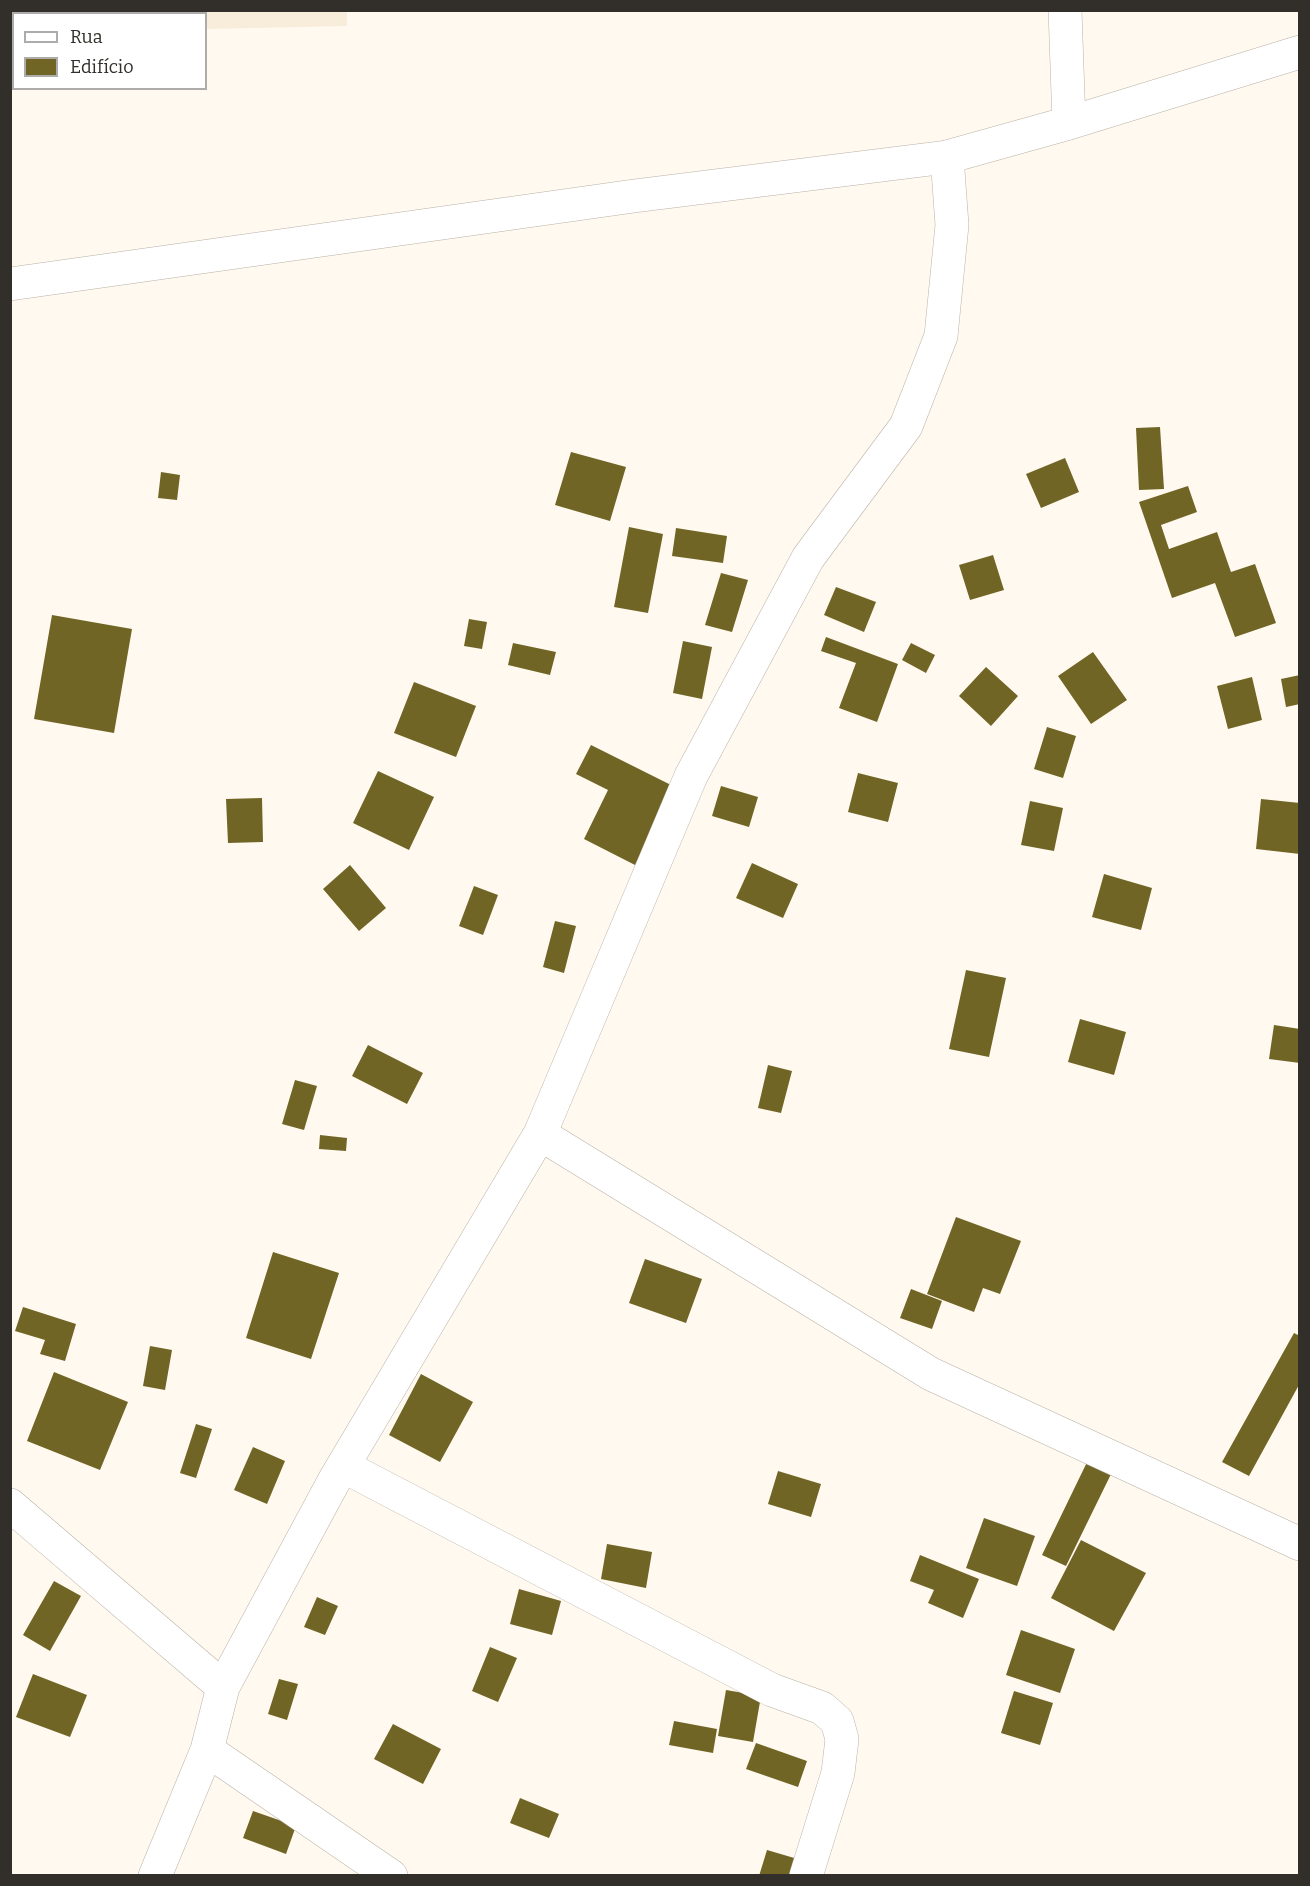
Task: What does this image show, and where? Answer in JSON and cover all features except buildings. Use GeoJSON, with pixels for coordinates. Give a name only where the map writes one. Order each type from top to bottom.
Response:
{"type":"FeatureCollection","features":[{"type":"Feature","properties":{"kind":"street"},"geometry":{"type":"LineString","coordinates":[[1065,10],[1069,123]]}},
{"type":"Feature","properties":{"kind":"street"},"geometry":{"type":"LineString","coordinates":[[10,285],[634,196],[947,157],[1069,123],[1299,52]]}},
{"type":"Feature","properties":{"kind":"street"},"geometry":{"type":"LineString","coordinates":[[155,1875],[207,1750],[223,1687],[343,1466],[540,1134],[692,776],[808,558],[906,426],[941,336],[952,225],[947,157]]}},
{"type":"Feature","properties":{"kind":"street"},"geometry":{"type":"LineString","coordinates":[[540,1134],[931,1374],[1291,1536]]}},
{"type":"Feature","properties":{"kind":"street"},"geometry":{"type":"LineString","coordinates":[[343,1466],[772,1690],[822,1708],[837,1721],[842,1739],[838,1773],[806,1875]]}},
{"type":"Feature","properties":{"kind":"street"},"geometry":{"type":"LineString","coordinates":[[10,1504],[223,1687]]}},
{"type":"Feature","properties":{"kind":"street"},"geometry":{"type":"LineString","coordinates":[[207,1750],[391,1875]]}},
{"type":"Feature","properties":{"kind":"shaded area"},"geometry":{"type":"Polygon","coordinates":[[[347,10],[347,26],[207,29],[207,12],[12,12],[11,32],[11,11],[347,10]]]}}]}
